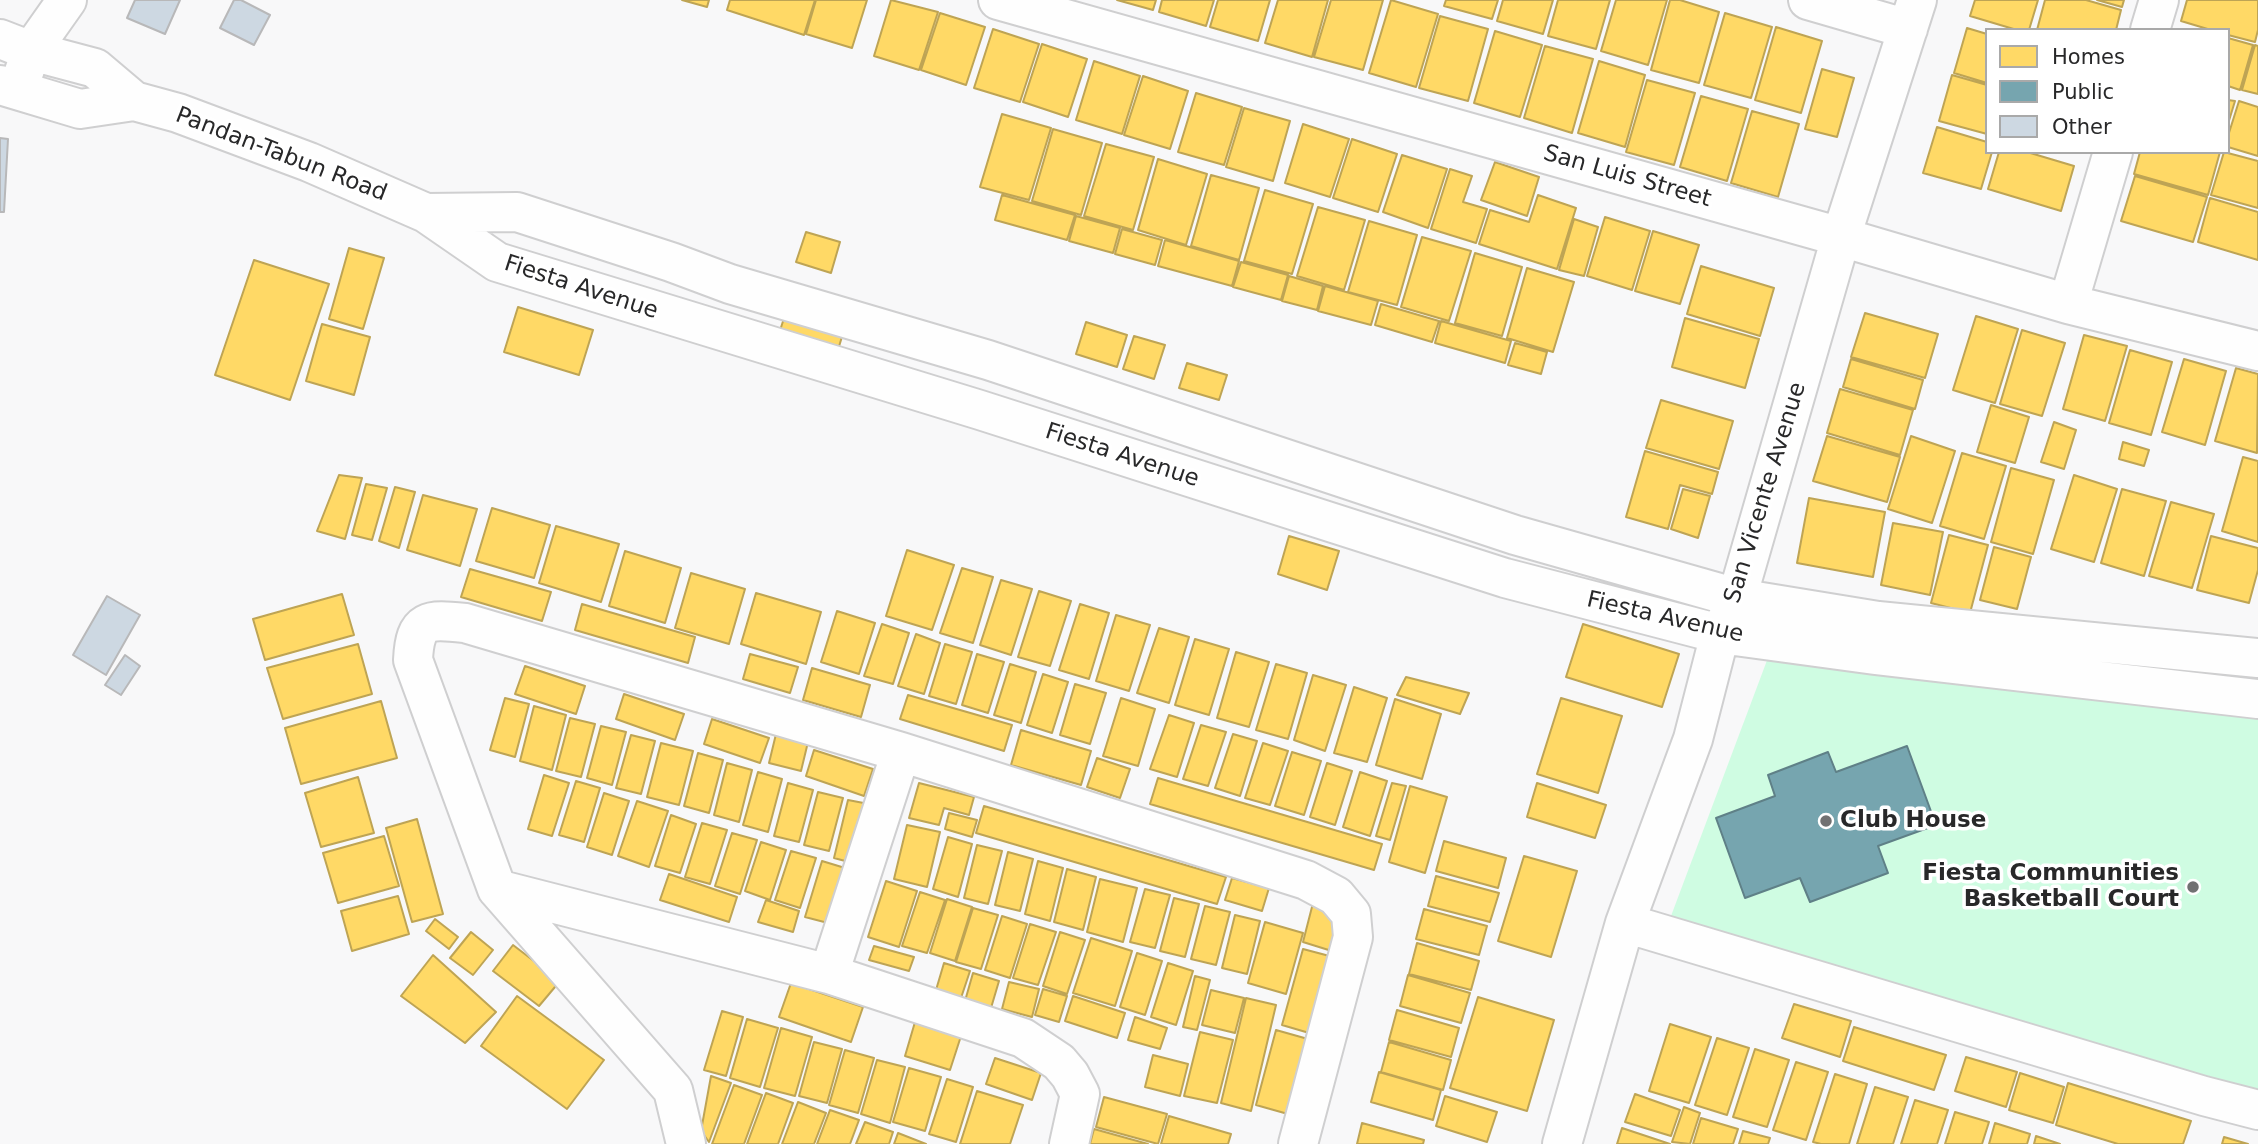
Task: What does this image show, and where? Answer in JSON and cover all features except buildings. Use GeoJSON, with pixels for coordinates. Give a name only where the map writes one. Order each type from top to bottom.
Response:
{"type":"FeatureCollection","features":[{"type":"Feature","properties":{"kind":"street"},"geometry":{"type":"LineString","coordinates":[[9,88],[16,45],[67,0]]}},
{"type":"Feature","properties":{"kind":"street","name":"San Luis Street"},"geometry":{"type":"LineString","coordinates":[[998,0],[1841,237],[2068,304],[2258,351]]}},
{"type":"Feature","properties":{"kind":"street"},"geometry":{"type":"LineString","coordinates":[[1808,0],[1913,15]]}},
{"type":"Feature","properties":{"kind":"street"},"geometry":{"type":"LineString","coordinates":[[2151,28],[2159,0]]}},
{"type":"Feature","properties":{"kind":"street","name":"San Vicente Avenue"},"geometry":{"type":"LineString","coordinates":[[1562,1144],[1625,923],[1693,739],[1720,634],[1737,598],[1841,237],[1913,15]]}},
{"type":"Feature","properties":{"kind":"street","name":"Pandan-Tabun Road"},"geometry":{"type":"LineString","coordinates":[[16,45],[95,68],[134,102]]}},
{"type":"Feature","properties":{"kind":"street","name":"Pandan-Tabun Road"},"geometry":{"type":"LineString","coordinates":[[9,88],[80,109],[134,102],[178,113],[309,162],[426,213]]}},
{"type":"Feature","properties":{"kind":"street"},"geometry":{"type":"LineString","coordinates":[[2068,304],[2112,154]]}},
{"type":"Feature","properties":{"kind":"street","name":"Fiesta Avenue"},"geometry":{"type":"LineString","coordinates":[[426,213],[517,212],[730,284],[988,360],[1515,535],[1737,598],[1878,621],[2258,658]]}},
{"type":"Feature","properties":{"kind":"street","name":"Fiesta Avenue"},"geometry":{"type":"LineString","coordinates":[[426,213],[496,262],[993,415],[1505,578],[1720,634],[1875,655],[2258,699]]}},
{"type":"Feature","properties":{"kind":"street"},"geometry":{"type":"LineString","coordinates":[[716,331],[730,284]]}},
{"type":"Feature","properties":{"kind":"street"},"geometry":{"type":"LineString","coordinates":[[685,1144],[673,1090],[496,889],[413,660],[414,642],[419,629],[436,620],[465,624],[901,752],[1306,880],[1336,896],[1351,914],[1353,937],[1298,1144]]}},
{"type":"Feature","properties":{"kind":"street"},"geometry":{"type":"LineString","coordinates":[[829,974],[901,752]]}},
{"type":"Feature","properties":{"kind":"street"},"geometry":{"type":"LineString","coordinates":[[496,889],[829,974],[1023,1038],[1041,1048],[1065,1069],[1080,1094],[1069,1144]]}},
{"type":"Feature","properties":{"kind":"street"},"geometry":{"type":"LineString","coordinates":[[1625,923],[2258,1110]]}},
{"type":"Feature","properties":{"kind":"green space"},"geometry":{"type":"Polygon","coordinates":[[[1769,655],[2258,718],[2258,1090],[1668,924],[1769,655]]]}},
{"type":"Feature","properties":{"kind":"place","name":"Club House"},"geometry":{"type":"Point","coordinates":[1826,821]}},
{"type":"Feature","properties":{"kind":"place","name":"Fiesta Communities Basketball Court"},"geometry":{"type":"Point","coordinates":[2193,887]}}]}
